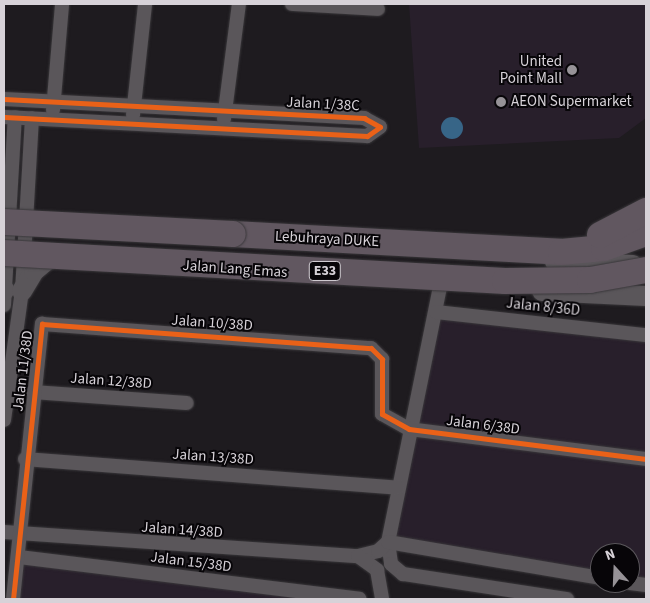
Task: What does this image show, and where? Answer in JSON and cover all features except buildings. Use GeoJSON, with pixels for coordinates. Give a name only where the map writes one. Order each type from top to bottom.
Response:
{"type":"FeatureCollection","features":[{"type":"Feature","properties":{"kind":"highway"},"geometry":{"type":"LineString","coordinates":[[546,250],[602,234],[646,211]]}},
{"type":"Feature","properties":{"kind":"highway","name":"Lebuhraya DUKE"},"geometry":{"type":"LineString","coordinates":[[10,240],[591,251],[646,233]]}},
{"type":"Feature","properties":{"kind":"highway","name":"E33"},"geometry":{"type":"LineString","coordinates":[[10,240],[514,282],[590,280],[646,270]]}},
{"type":"Feature","properties":{"kind":"highway"},"geometry":{"type":"LineString","coordinates":[[573,263],[646,247]]}},
{"type":"Feature","properties":{"kind":"main road","name":"Jalan Lang Emas"},"geometry":{"type":"LineString","coordinates":[[10,240],[52,256],[646,296]]}},
{"type":"Feature","properties":{"kind":"main road","name":"Jalan Lang Emas"},"geometry":{"type":"LineString","coordinates":[[10,240],[646,265]]}},
{"type":"Feature","properties":{"kind":"main road"},"geometry":{"type":"LineString","coordinates":[[10,291],[52,256]]}},
{"type":"Feature","properties":{"kind":"street"},"geometry":{"type":"LineString","coordinates":[[52,119],[62,4]]}},
{"type":"Feature","properties":{"kind":"street"},"geometry":{"type":"LineString","coordinates":[[133,124],[145,4]]}},
{"type":"Feature","properties":{"kind":"street"},"geometry":{"type":"LineString","coordinates":[[224,129],[240,4]]}},
{"type":"Feature","properties":{"kind":"street"},"geometry":{"type":"LineString","coordinates":[[292,4],[378,9]]}},
{"type":"Feature","properties":{"kind":"street","name":"Jalan 1/38C"},"geometry":{"type":"LineString","coordinates":[[4,99],[364,118],[380,127],[367,136],[9,117]]}},
{"type":"Feature","properties":{"kind":"street"},"geometry":{"type":"LineString","coordinates":[[4,420],[10,291],[9,117]]}},
{"type":"Feature","properties":{"kind":"street"},"geometry":{"type":"LineString","coordinates":[[10,240],[32,118]]}},
{"type":"Feature","properties":{"kind":"street"},"geometry":{"type":"LineString","coordinates":[[403,574],[391,564],[388,542],[409,429],[441,282]]}},
{"type":"Feature","properties":{"kind":"street"},"geometry":{"type":"LineString","coordinates":[[4,306],[10,291]]}},
{"type":"Feature","properties":{"kind":"street","name":"Jalan 8/36D"},"geometry":{"type":"LineString","coordinates":[[436,312],[646,335]]}},
{"type":"Feature","properties":{"kind":"street","name":"Jalan 10/38D"},"geometry":{"type":"LineString","coordinates":[[42,324],[379,351]]}},
{"type":"Feature","properties":{"kind":"street","name":"Jalan 11/38D"},"geometry":{"type":"LineString","coordinates":[[13,599],[19,557],[10,533],[25,459],[42,324]]}},
{"type":"Feature","properties":{"kind":"street","name":"Jalan 6/38D"},"geometry":{"type":"LineString","coordinates":[[379,351],[381,410],[409,429],[646,459]]}},
{"type":"Feature","properties":{"kind":"street","name":"Jalan 12/38D"},"geometry":{"type":"LineString","coordinates":[[33,392],[187,403]]}},
{"type":"Feature","properties":{"kind":"street","name":"Jalan 13/38D"},"geometry":{"type":"LineString","coordinates":[[25,459],[398,488]]}},
{"type":"Feature","properties":{"kind":"street","name":"Jalan 14/38D"},"geometry":{"type":"LineString","coordinates":[[10,533],[358,556],[378,551],[388,542]]}},
{"type":"Feature","properties":{"kind":"street"},"geometry":{"type":"LineString","coordinates":[[388,542],[590,576]]}},
{"type":"Feature","properties":{"kind":"street"},"geometry":{"type":"LineString","coordinates":[[358,556],[377,570],[382,597]]}},
{"type":"Feature","properties":{"kind":"street","name":"Jalan 15/38D"},"geometry":{"type":"LineString","coordinates":[[19,557],[360,599]]}},
{"type":"Feature","properties":{"kind":"street"},"geometry":{"type":"LineString","coordinates":[[382,597],[390,579],[403,574],[567,599]]}},
{"type":"Feature","properties":{"kind":"shaded area"},"geometry":{"type":"Polygon","coordinates":[[[409,4],[646,4],[646,118],[619,138],[419,148],[409,4]]]}},
{"type":"Feature","properties":{"kind":"shaded area"},"geometry":{"type":"Polygon","coordinates":[[[440,317],[646,340],[646,579],[640,578],[640,543],[590,543],[590,570],[393,538],[440,317]]]}},
{"type":"Feature","properties":{"kind":"shaded area"},"geometry":{"type":"Polygon","coordinates":[[[23,563],[324,599],[17,599],[23,563]]]}},
{"type":"Feature","properties":{"kind":"water"},"geometry":{"type":"Polygon","coordinates":[[[452,117],[460,120],[463,128],[460,136],[452,139],[444,136],[441,128],[444,120],[452,117]]]}},
{"type":"Feature","properties":{"kind":"cycle path"},"geometry":{"type":"LineString","coordinates":[[4,99],[364,118],[380,127],[367,136],[4,117]]}},
{"type":"Feature","properties":{"kind":"cycle path"},"geometry":{"type":"LineString","coordinates":[[13,599],[42,324],[371,348],[382,359],[382,414],[409,429],[646,459]]}},
{"type":"Feature","properties":{"kind":"place","name":"United Point Mall"},"geometry":{"type":"Point","coordinates":[572,70]}},
{"type":"Feature","properties":{"kind":"place","name":"AEON Supermarket"},"geometry":{"type":"Point","coordinates":[501,102]}}]}
